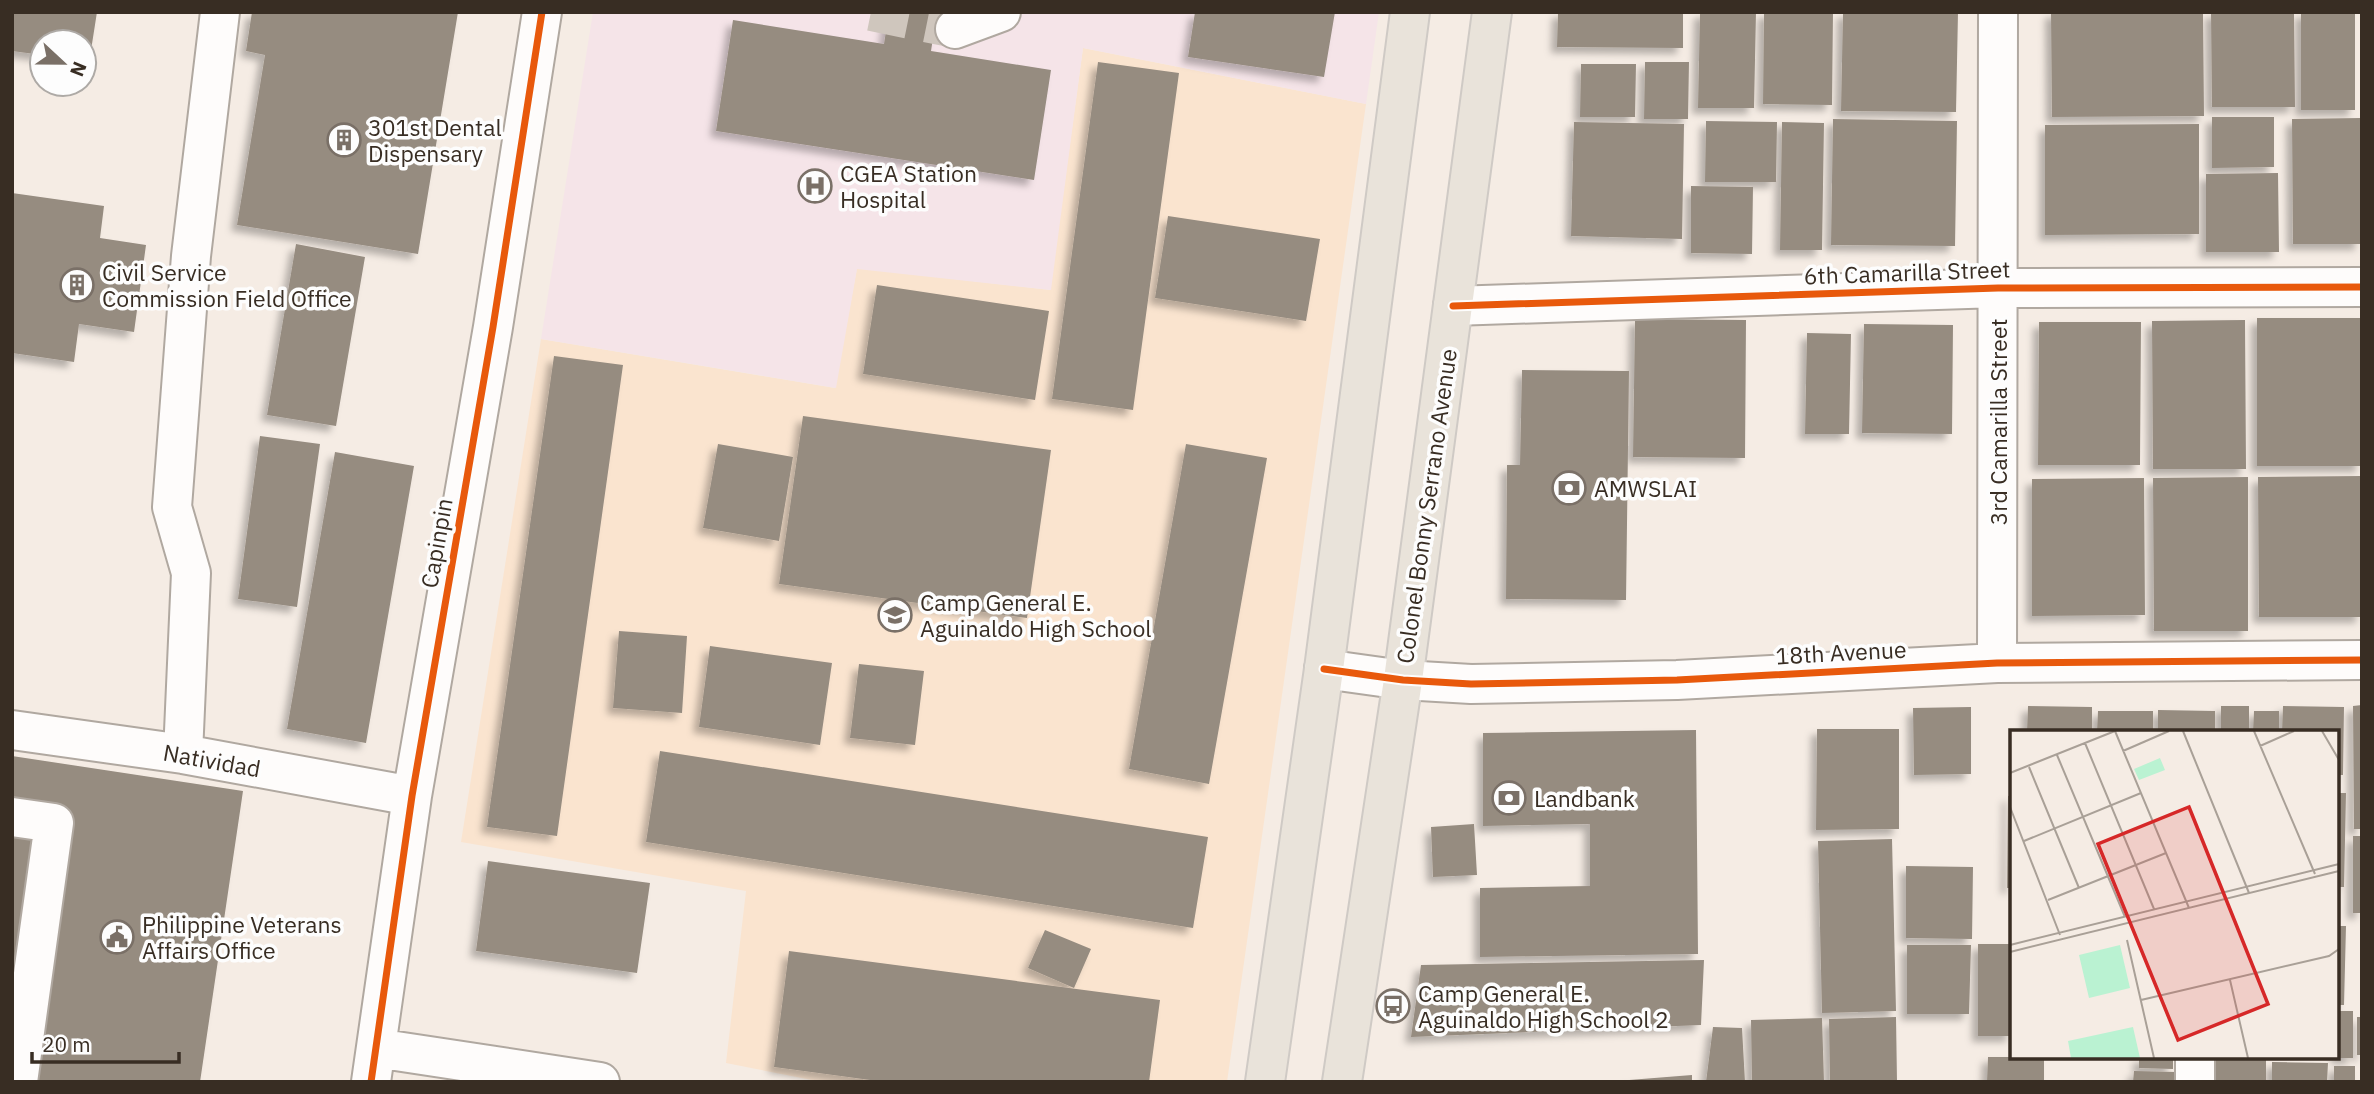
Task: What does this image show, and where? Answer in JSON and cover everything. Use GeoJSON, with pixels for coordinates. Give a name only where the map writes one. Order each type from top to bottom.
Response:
{"type":"FeatureCollection","features":[{"type":"Feature","properties":{"kind":"main road"},"geometry":{"type":"LineString","coordinates":[[1265,1082],[1324,669],[1410,12]]}},
{"type":"Feature","properties":{"kind":"main road","name":"Colonel Bonny Serrano Avenue"},"geometry":{"type":"LineString","coordinates":[[1342,1082],[1403,680],[1493,12]]}},
{"type":"Feature","properties":{"kind":"street"},"geometry":{"type":"LineString","coordinates":[[183,754],[191,573],[172,507],[191,256],[220,12]]}},
{"type":"Feature","properties":{"kind":"street","name":"Capinpin"},"geometry":{"type":"LineString","coordinates":[[373,1065],[412,796],[493,327],[542,12]]}},
{"type":"Feature","properties":{"kind":"street"},"geometry":{"type":"LineString","coordinates":[[955,29],[1001,12]]}},
{"type":"Feature","properties":{"kind":"street","name":"3rd Camarilla Street"},"geometry":{"type":"LineString","coordinates":[[1997,663],[1998,12]]}},
{"type":"Feature","properties":{"kind":"street","name":"6th Camarilla Street"},"geometry":{"type":"LineString","coordinates":[[1453,306],[1998,288],[2362,287]]}},
{"type":"Feature","properties":{"kind":"street","name":"18th Avenue"},"geometry":{"type":"LineString","coordinates":[[1324,669],[1403,680],[1471,684],[1677,680],[1997,663],[2362,660]]}},
{"type":"Feature","properties":{"kind":"street","name":"Natividad"},"geometry":{"type":"LineString","coordinates":[[12,730],[183,754],[412,796]]}},
{"type":"Feature","properties":{"kind":"street"},"geometry":{"type":"LineString","coordinates":[[12,817],[54,823],[19,1022],[18,1082]]}},
{"type":"Feature","properties":{"kind":"street"},"geometry":{"type":"LineString","coordinates":[[2195,1059],[2195,1082]]}},
{"type":"Feature","properties":{"kind":"street"},"geometry":{"type":"LineString","coordinates":[[373,1065],[600,1082]]}},
{"type":"Feature","properties":{"kind":"shaded area","name":"CGEA Station Hospital"},"geometry":{"type":"Polygon","coordinates":[[[593,12],[1379,12],[1366,104],[1083,48],[1051,290],[857,269],[836,388],[541,339],[593,12]]]}},
{"type":"Feature","properties":{"kind":"shaded area","name":"Camp General E. Aguinaldo High School"},"geometry":{"type":"Polygon","coordinates":[[[1083,48],[1366,104],[1227,1082],[822,1082],[726,1063],[746,891],[461,842],[541,339],[835,388],[857,268],[1050,290],[1083,48]]]}},
{"type":"Feature","properties":{"kind":"building"},"geometry":{"type":"Polygon","coordinates":[[[12,12],[97,12],[94,28],[28,28],[28,53],[12,51],[12,12]]]}},
{"type":"Feature","properties":{"kind":"building","name":"301st Dental Dispensary"},"geometry":{"type":"Polygon","coordinates":[[[252,12],[458,12],[418,254],[237,225],[265,55],[246,51],[252,12]]]}},
{"type":"Feature","properties":{"kind":"building"},"geometry":{"type":"Polygon","coordinates":[[[889,12],[937,12],[931,51],[1051,70],[1034,180],[716,131],[733,20],[884,44],[889,12]]]}},
{"type":"Feature","properties":{"kind":"building"},"geometry":{"type":"Polygon","coordinates":[[[1195,12],[1335,12],[1324,77],[1188,57],[1195,12]]]}},
{"type":"Feature","properties":{"kind":"building"},"geometry":{"type":"Polygon","coordinates":[[[1558,12],[1683,12],[1683,48],[1557,47],[1558,12]]]}},
{"type":"Feature","properties":{"kind":"building"},"geometry":{"type":"Polygon","coordinates":[[[1700,12],[1756,12],[1754,108],[1698,108],[1700,12]]]}},
{"type":"Feature","properties":{"kind":"building"},"geometry":{"type":"Polygon","coordinates":[[[1764,12],[1833,12],[1832,105],[1763,104],[1764,12]]]}},
{"type":"Feature","properties":{"kind":"building"},"geometry":{"type":"Polygon","coordinates":[[[1843,12],[1958,12],[1956,112],[1841,111],[1843,12]]]}},
{"type":"Feature","properties":{"kind":"building"},"geometry":{"type":"Polygon","coordinates":[[[2051,12],[2203,12],[2204,116],[2052,117],[2051,12]]]}},
{"type":"Feature","properties":{"kind":"building"},"geometry":{"type":"Polygon","coordinates":[[[2211,12],[2294,12],[2295,107],[2212,107],[2211,12]]]}},
{"type":"Feature","properties":{"kind":"building"},"geometry":{"type":"Polygon","coordinates":[[[2301,12],[2355,12],[2355,110],[2301,110],[2301,12]]]}},
{"type":"Feature","properties":{"kind":"building"},"geometry":{"type":"Polygon","coordinates":[[[1098,62],[1179,73],[1133,410],[1052,399],[1098,62]]]}},
{"type":"Feature","properties":{"kind":"building"},"geometry":{"type":"Polygon","coordinates":[[[1645,62],[1689,62],[1688,119],[1644,119],[1645,62]]]}},
{"type":"Feature","properties":{"kind":"building"},"geometry":{"type":"Polygon","coordinates":[[[1581,64],[1636,64],[1635,117],[1580,117],[1581,64]]]}},
{"type":"Feature","properties":{"kind":"building"},"geometry":{"type":"Polygon","coordinates":[[[2212,117],[2274,117],[2274,167],[2212,168],[2212,117]]]}},
{"type":"Feature","properties":{"kind":"building"},"geometry":{"type":"Polygon","coordinates":[[[2361,118],[2361,244],[2293,244],[2292,119],[2361,118]]]}},
{"type":"Feature","properties":{"kind":"building"},"geometry":{"type":"Polygon","coordinates":[[[1833,119],[1957,121],[1955,246],[1831,245],[1833,119]]]}},
{"type":"Feature","properties":{"kind":"building"},"geometry":{"type":"Polygon","coordinates":[[[1706,121],[1777,122],[1776,182],[1705,182],[1706,121]]]}},
{"type":"Feature","properties":{"kind":"building"},"geometry":{"type":"Polygon","coordinates":[[[1574,122],[1684,124],[1682,239],[1571,236],[1574,122]]]}},
{"type":"Feature","properties":{"kind":"building"},"geometry":{"type":"Polygon","coordinates":[[[1782,122],[1824,123],[1822,250],[1780,250],[1782,122]]]}},
{"type":"Feature","properties":{"kind":"building"},"geometry":{"type":"Polygon","coordinates":[[[2199,124],[2199,234],[2045,235],[2045,125],[2199,124]]]}},
{"type":"Feature","properties":{"kind":"building"},"geometry":{"type":"Polygon","coordinates":[[[2278,173],[2279,252],[2206,252],[2206,174],[2278,173]]]}},
{"type":"Feature","properties":{"kind":"building"},"geometry":{"type":"Polygon","coordinates":[[[1691,186],[1753,187],[1752,254],[1691,253],[1691,186]]]}},
{"type":"Feature","properties":{"kind":"building","name":"Civil Service Commission Field Office"},"geometry":{"type":"Polygon","coordinates":[[[12,193],[104,206],[100,238],[146,245],[134,332],[79,324],[74,362],[12,353],[12,193]]]}},
{"type":"Feature","properties":{"kind":"building"},"geometry":{"type":"Polygon","coordinates":[[[1168,216],[1320,239],[1306,321],[1155,298],[1168,216]]]}},
{"type":"Feature","properties":{"kind":"building"},"geometry":{"type":"Polygon","coordinates":[[[296,244],[365,257],[336,426],[267,415],[296,244]]]}},
{"type":"Feature","properties":{"kind":"building"},"geometry":{"type":"Polygon","coordinates":[[[877,285],[1049,311],[1035,400],[863,374],[877,285]]]}},
{"type":"Feature","properties":{"kind":"building"},"geometry":{"type":"Polygon","coordinates":[[[2257,318],[2362,318],[2362,466],[2257,466],[2257,318]]]}},
{"type":"Feature","properties":{"kind":"building"},"geometry":{"type":"Polygon","coordinates":[[[1635,319],[1746,320],[1745,458],[1633,457],[1635,319]]]}},
{"type":"Feature","properties":{"kind":"building"},"geometry":{"type":"Polygon","coordinates":[[[2245,320],[2246,469],[2153,469],[2152,321],[2245,320]]]}},
{"type":"Feature","properties":{"kind":"building"},"geometry":{"type":"Polygon","coordinates":[[[2039,322],[2141,322],[2140,465],[2038,465],[2039,322]]]}},
{"type":"Feature","properties":{"kind":"building"},"geometry":{"type":"Polygon","coordinates":[[[1864,324],[1953,325],[1952,434],[1862,433],[1864,324]]]}},
{"type":"Feature","properties":{"kind":"building"},"geometry":{"type":"Polygon","coordinates":[[[1807,333],[1851,334],[1849,434],[1805,434],[1807,333]]]}},
{"type":"Feature","properties":{"kind":"building"},"geometry":{"type":"Polygon","coordinates":[[[554,356],[623,365],[557,836],[487,827],[554,356]]]}},
{"type":"Feature","properties":{"kind":"building"},"geometry":{"type":"Polygon","coordinates":[[[1522,370],[1629,371],[1626,600],[1506,599],[1507,465],[1520,465],[1522,370]]]}},
{"type":"Feature","properties":{"kind":"building"},"geometry":{"type":"Polygon","coordinates":[[[803,416],[1051,450],[1027,618],[779,584],[803,416]]]}},
{"type":"Feature","properties":{"kind":"building"},"geometry":{"type":"Polygon","coordinates":[[[260,436],[320,444],[297,607],[238,599],[260,436]]]}},
{"type":"Feature","properties":{"kind":"building"},"geometry":{"type":"Polygon","coordinates":[[[718,444],[793,457],[779,541],[703,528],[718,444]]]}},
{"type":"Feature","properties":{"kind":"building"},"geometry":{"type":"Polygon","coordinates":[[[1186,444],[1267,458],[1209,784],[1129,769],[1186,444]]]}},
{"type":"Feature","properties":{"kind":"building"},"geometry":{"type":"Polygon","coordinates":[[[335,452],[414,466],[366,743],[287,729],[335,452]]]}},
{"type":"Feature","properties":{"kind":"building"},"geometry":{"type":"Polygon","coordinates":[[[2362,476],[2362,617],[2259,617],[2258,477],[2362,476]]]}},
{"type":"Feature","properties":{"kind":"building"},"geometry":{"type":"Polygon","coordinates":[[[2248,477],[2248,631],[2154,631],[2153,478],[2248,477]]]}},
{"type":"Feature","properties":{"kind":"building"},"geometry":{"type":"Polygon","coordinates":[[[2144,478],[2145,615],[2032,616],[2032,479],[2144,478]]]}},
{"type":"Feature","properties":{"kind":"building"},"geometry":{"type":"Polygon","coordinates":[[[619,631],[687,636],[682,713],[613,708],[619,631]]]}},
{"type":"Feature","properties":{"kind":"building"},"geometry":{"type":"Polygon","coordinates":[[[710,646],[832,663],[820,745],[699,727],[710,646]]]}},
{"type":"Feature","properties":{"kind":"building"},"geometry":{"type":"Polygon","coordinates":[[[859,664],[924,671],[915,745],[850,738],[859,664]]]}},
{"type":"Feature","properties":{"kind":"building"},"geometry":{"type":"Polygon","coordinates":[[[2362,705],[2362,829],[2354,829],[2353,706],[2362,705]]]}},
{"type":"Feature","properties":{"kind":"building"},"geometry":{"type":"Polygon","coordinates":[[[2028,706],[2092,707],[2092,730],[2027,730],[2028,706]]]}},
{"type":"Feature","properties":{"kind":"building"},"geometry":{"type":"Polygon","coordinates":[[[2221,706],[2249,706],[2249,730],[2221,730],[2221,706]]]}},
{"type":"Feature","properties":{"kind":"building"},"geometry":{"type":"Polygon","coordinates":[[[2283,706],[2344,707],[2343,775],[2339,775],[2339,730],[2282,730],[2283,706]]]}},
{"type":"Feature","properties":{"kind":"building"},"geometry":{"type":"Polygon","coordinates":[[[1971,707],[1971,774],[1914,775],[1913,708],[1971,707]]]}},
{"type":"Feature","properties":{"kind":"building"},"geometry":{"type":"Polygon","coordinates":[[[2158,710],[2215,711],[2215,730],[2158,730],[2158,710]]]}},
{"type":"Feature","properties":{"kind":"building"},"geometry":{"type":"Polygon","coordinates":[[[2098,711],[2153,711],[2153,730],[2097,730],[2098,711]]]}},
{"type":"Feature","properties":{"kind":"building"},"geometry":{"type":"Polygon","coordinates":[[[2254,711],[2279,711],[2279,730],[2253,730],[2254,711]]]}},
{"type":"Feature","properties":{"kind":"building"},"geometry":{"type":"Polygon","coordinates":[[[1817,729],[1899,729],[1899,829],[1816,830],[1817,729]]]}},
{"type":"Feature","properties":{"kind":"building"},"geometry":{"type":"Polygon","coordinates":[[[1696,730],[1698,954],[1480,957],[1480,888],[1590,886],[1590,824],[1483,826],[1483,733],[1696,730]]]}},
{"type":"Feature","properties":{"kind":"building"},"geometry":{"type":"Polygon","coordinates":[[[660,751],[1208,837],[1193,928],[646,842],[660,751]]]}},
{"type":"Feature","properties":{"kind":"building","name":"Philippine Veterans Affairs Office"},"geometry":{"type":"Polygon","coordinates":[[[12,756],[243,791],[200,1082],[12,1082],[12,756]]]}},
{"type":"Feature","properties":{"kind":"building"},"geometry":{"type":"Polygon","coordinates":[[[2339,793],[2346,793],[2344,887],[2339,887],[2339,793]]]}},
{"type":"Feature","properties":{"kind":"building"},"geometry":{"type":"Polygon","coordinates":[[[2008,796],[2010,796],[2010,888],[2007,888],[2008,796]]]}},
{"type":"Feature","properties":{"kind":"building"},"geometry":{"type":"Polygon","coordinates":[[[1474,824],[1477,875],[1433,877],[1431,827],[1474,824]]]}},
{"type":"Feature","properties":{"kind":"building"},"geometry":{"type":"Polygon","coordinates":[[[2353,836],[2362,836],[2362,913],[2353,913],[2353,836]]]}},
{"type":"Feature","properties":{"kind":"building"},"geometry":{"type":"Polygon","coordinates":[[[1892,839],[1896,1011],[1822,1013],[1818,841],[1892,839]]]}},
{"type":"Feature","properties":{"kind":"building"},"geometry":{"type":"Polygon","coordinates":[[[488,861],[650,883],[637,973],[476,951],[488,861]]]}},
{"type":"Feature","properties":{"kind":"building"},"geometry":{"type":"Polygon","coordinates":[[[1906,866],[1973,867],[1972,939],[1906,938],[1906,866]]]}},
{"type":"Feature","properties":{"kind":"building"},"geometry":{"type":"Polygon","coordinates":[[[2339,926],[2346,926],[2344,1005],[2339,1005],[2339,926]]]}},
{"type":"Feature","properties":{"kind":"building"},"geometry":{"type":"Polygon","coordinates":[[[1045,930],[1091,949],[1074,988],[1028,968],[1045,930]]]}},
{"type":"Feature","properties":{"kind":"building"},"geometry":{"type":"Polygon","coordinates":[[[1978,944],[2010,944],[2010,1036],[1978,1036],[1978,944]]]}},
{"type":"Feature","properties":{"kind":"building"},"geometry":{"type":"Polygon","coordinates":[[[1907,945],[1971,945],[1969,1014],[1907,1014],[1907,945]]]}},
{"type":"Feature","properties":{"kind":"building"},"geometry":{"type":"Polygon","coordinates":[[[789,951],[1160,1000],[1149,1082],[885,1082],[774,1067],[789,951]]]}},
{"type":"Feature","properties":{"kind":"building"},"geometry":{"type":"Polygon","coordinates":[[[1704,960],[1701,1025],[1411,1037],[1421,965],[1704,960]]]}},
{"type":"Feature","properties":{"kind":"building"},"geometry":{"type":"Polygon","coordinates":[[[2339,1011],[2353,1011],[2353,1058],[2339,1058],[2339,1011]]]}},
{"type":"Feature","properties":{"kind":"building"},"geometry":{"type":"Polygon","coordinates":[[[1896,1017],[1897,1082],[1830,1082],[1829,1019],[1896,1017]]]}},
{"type":"Feature","properties":{"kind":"building"},"geometry":{"type":"Polygon","coordinates":[[[2357,1017],[2362,1017],[2362,1055],[2357,1055],[2357,1017]]]}},
{"type":"Feature","properties":{"kind":"building"},"geometry":{"type":"Polygon","coordinates":[[[1822,1018],[1824,1082],[1752,1082],[1751,1020],[1822,1018]]]}},
{"type":"Feature","properties":{"kind":"building"},"geometry":{"type":"Polygon","coordinates":[[[1713,1027],[1742,1028],[1745,1082],[1706,1082],[1713,1027]]]}},
{"type":"Feature","properties":{"kind":"building"},"geometry":{"type":"Polygon","coordinates":[[[1988,1057],[2044,1059],[2044,1082],[1987,1082],[1988,1057]]]}},
{"type":"Feature","properties":{"kind":"building"},"geometry":{"type":"Polygon","coordinates":[[[2139,1059],[2173,1059],[2173,1069],[2139,1068],[2139,1059]]]}},
{"type":"Feature","properties":{"kind":"building"},"geometry":{"type":"Polygon","coordinates":[[[2215,1059],[2266,1059],[2266,1082],[2215,1082],[2215,1059]]]}},
{"type":"Feature","properties":{"kind":"building"},"geometry":{"type":"Polygon","coordinates":[[[2272,1062],[2328,1063],[2327,1082],[2272,1082],[2272,1062]]]}},
{"type":"Feature","properties":{"kind":"building"},"geometry":{"type":"Polygon","coordinates":[[[2334,1066],[2355,1066],[2355,1082],[2334,1082],[2334,1066]]]}},
{"type":"Feature","properties":{"kind":"building"},"geometry":{"type":"Polygon","coordinates":[[[2134,1071],[2177,1072],[2177,1082],[2133,1082],[2134,1071]]]}},
{"type":"Feature","properties":{"kind":"building"},"geometry":{"type":"Polygon","coordinates":[[[1692,1075],[1692,1082],[1629,1082],[1629,1080],[1692,1075]]]}},
{"type":"Feature","properties":{"kind":"tunnel"},"geometry":{"type":"LineString","coordinates":[[871,12],[955,29]]}},
{"type":"Feature","properties":{"kind":"cycle path"},"geometry":{"type":"LineString","coordinates":[[371,1082],[412,796],[493,327],[542,12]]}},
{"type":"Feature","properties":{"kind":"cycle path"},"geometry":{"type":"LineString","coordinates":[[1453,306],[1998,288],[2362,287]]}},
{"type":"Feature","properties":{"kind":"cycle path"},"geometry":{"type":"LineString","coordinates":[[1324,669],[1403,680],[1471,684],[1677,680],[1997,663],[2362,660]]}},
{"type":"Feature","properties":{"kind":"place","name":"301st Dental Dispensary"},"geometry":{"type":"Point","coordinates":[344,140]}},
{"type":"Feature","properties":{"kind":"place","name":"CGEA Station Hospital"},"geometry":{"type":"Point","coordinates":[815,186]}},
{"type":"Feature","properties":{"kind":"place","name":"Civil Service Commission Field Office"},"geometry":{"type":"Point","coordinates":[77,285]}},
{"type":"Feature","properties":{"kind":"place","name":"AMWSLAI"},"geometry":{"type":"Point","coordinates":[1569,488]}},
{"type":"Feature","properties":{"kind":"place","name":"Camp General E. Aguinaldo High School"},"geometry":{"type":"Point","coordinates":[895,615]}},
{"type":"Feature","properties":{"kind":"place","name":"Landbank"},"geometry":{"type":"Point","coordinates":[1509,798]}},
{"type":"Feature","properties":{"kind":"place","name":"Philippine Veterans Affairs Office"},"geometry":{"type":"Point","coordinates":[117,937]}},
{"type":"Feature","properties":{"kind":"place","name":"Camp General E. Aguinaldo High School 2"},"geometry":{"type":"Point","coordinates":[1393,1006]}}]}
